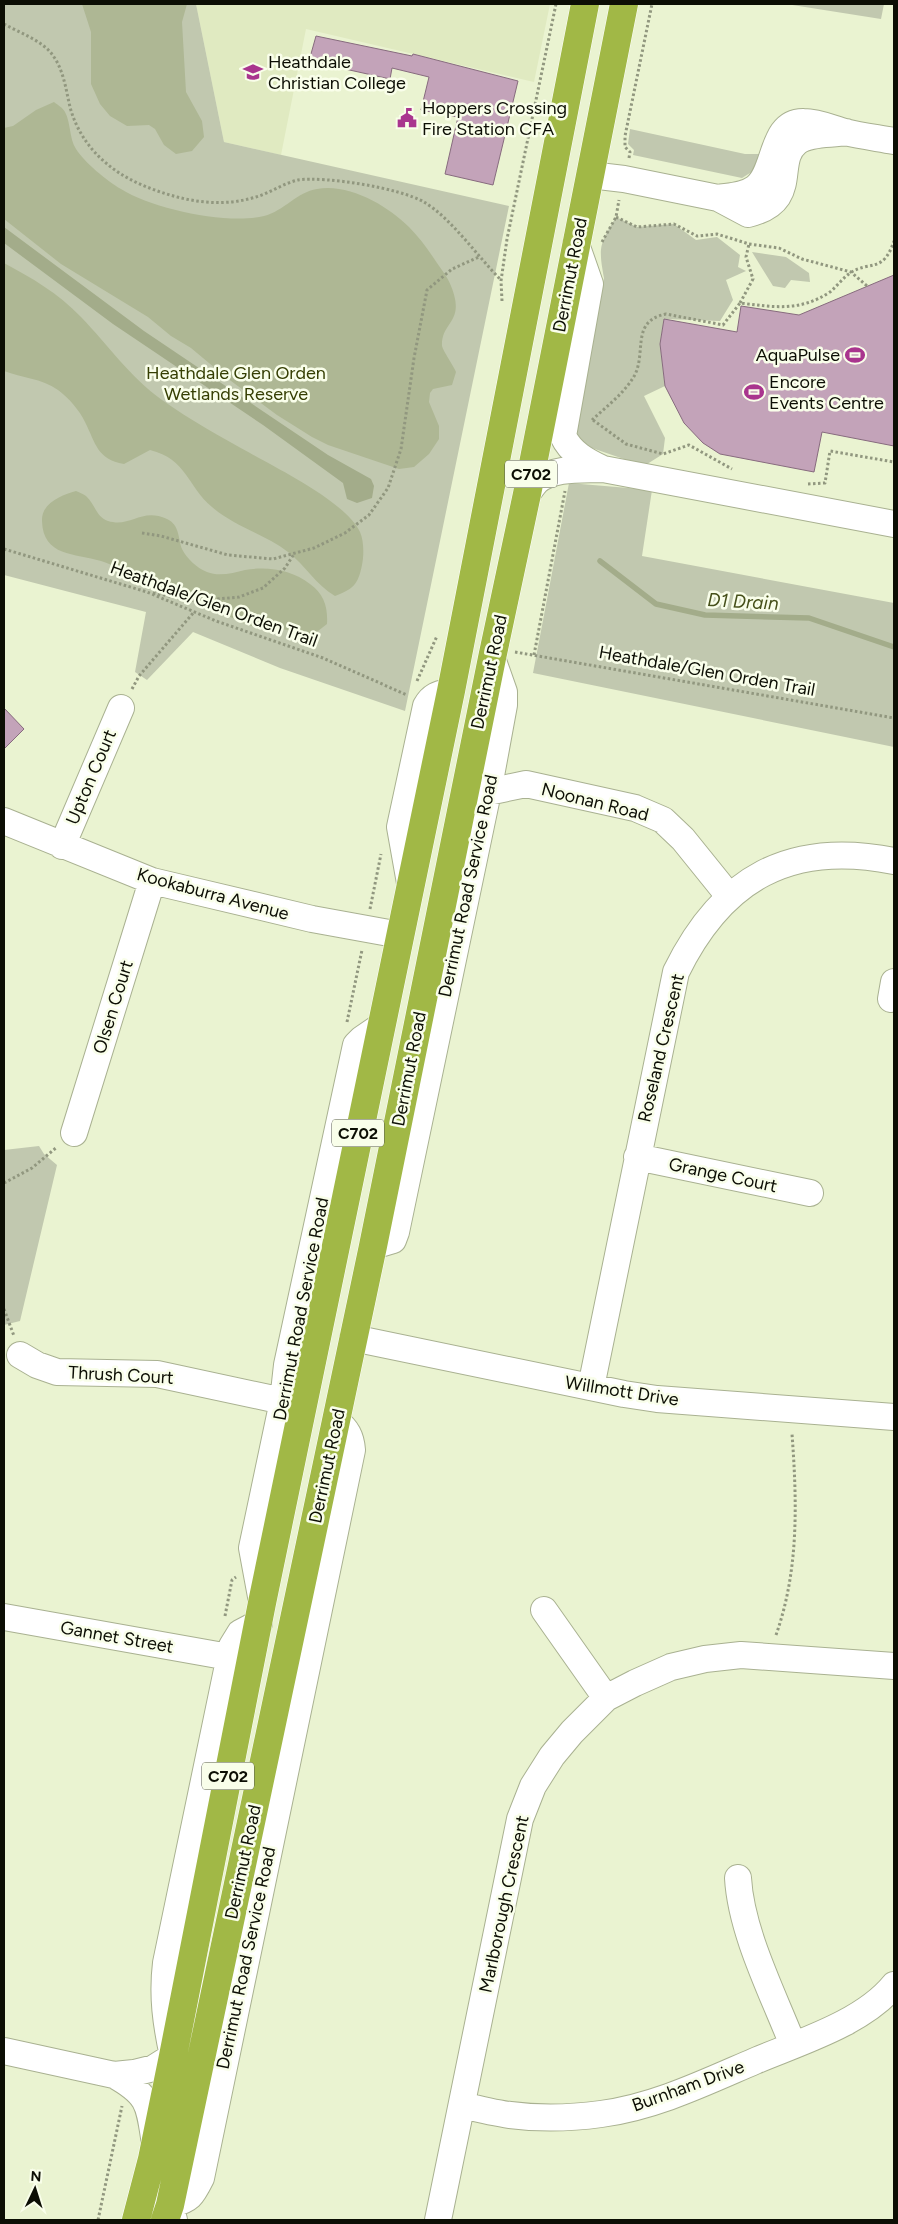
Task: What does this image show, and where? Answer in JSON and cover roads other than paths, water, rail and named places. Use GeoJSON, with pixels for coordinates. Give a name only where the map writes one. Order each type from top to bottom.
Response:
{"type":"FeatureCollection","features":[{"type":"Feature","properties":{"kind":"highway","name":"Derrimut Road"},"geometry":{"type":"LineString","coordinates":[[136,2220],[155,2144],[173,2056],[239,1664],[260,1613],[380,1026],[451,692],[585,4]]}},
{"type":"Feature","properties":{"kind":"highway","name":"Derrimut Road"},"geometry":{"type":"LineString","coordinates":[[170,2215],[373,1246],[434,942],[503,655],[527,494],[624,4]]}},
{"type":"Feature","properties":{"kind":"highway"},"geometry":{"type":"LineString","coordinates":[[552,170],[590,175]]}},
{"type":"Feature","properties":{"kind":"highway"},"geometry":{"type":"LineString","coordinates":[[400,935],[434,942]]}},
{"type":"Feature","properties":{"kind":"highway"},"geometry":{"type":"LineString","coordinates":[[318,1331],[353,1338]]}},
{"type":"Feature","properties":{"kind":"highway"},"geometry":{"type":"LineString","coordinates":[[295,1442],[317,1422],[326,1420],[336,1421]]}},
{"type":"Feature","properties":{"kind":"highway"},"geometry":{"type":"LineString","coordinates":[[239,1664],[259,1680],[266,1680],[274,1676],[289,1645]]}},
{"type":"Feature","properties":{"kind":"street"},"geometry":{"type":"LineString","coordinates":[[590,175],[624,179],[718,198],[745,194],[756,188],[764,178],[783,130],[791,124],[803,122],[821,124],[846,132],[894,141]]}},
{"type":"Feature","properties":{"kind":"street"},"geometry":{"type":"LineString","coordinates":[[576,244],[590,284],[563,436],[566,445],[582,459],[602,469]]}},
{"type":"Feature","properties":{"kind":"street"},"geometry":{"type":"LineString","coordinates":[[527,494],[537,481],[550,474],[602,469],[894,524]]}},
{"type":"Feature","properties":{"kind":"street","name":"Derrimut Road Service Road"},"geometry":{"type":"LineString","coordinates":[[373,1246],[392,1240],[396,1232],[488,792],[504,705],[503,655]]}},
{"type":"Feature","properties":{"kind":"street","name":"Upton Court"},"geometry":{"type":"LineString","coordinates":[[62,846],[120,708]]}},
{"type":"Feature","properties":{"kind":"street","name":"Noonan Road"},"geometry":{"type":"LineString","coordinates":[[488,792],[526,784],[635,808],[663,820],[683,840],[729,896]]}},
{"type":"Feature","properties":{"kind":"street","name":"Kookaburra Avenue"},"geometry":{"type":"LineString","coordinates":[[4,821],[152,881],[312,919],[400,935]]}},
{"type":"Feature","properties":{"kind":"street","name":"Roseland Crescent"},"geometry":{"type":"LineString","coordinates":[[591,1387],[676,972],[688,947],[708,918],[729,896],[758,876],[793,861],[830,855],[866,855],[894,861]]}},
{"type":"Feature","properties":{"kind":"street","name":"Olsen Court"},"geometry":{"type":"LineString","coordinates":[[74,1133],[152,881]]}},
{"type":"Feature","properties":{"kind":"street","name":"Derrimut Road Service Road"},"geometry":{"type":"LineString","coordinates":[[260,1613],[252,1548],[283,1401],[287,1364],[356,1045],[362,1038],[380,1026]]}},
{"type":"Feature","properties":{"kind":"street","name":"Grange Court"},"geometry":{"type":"LineString","coordinates":[[637,1157],[810,1193]]}},
{"type":"Feature","properties":{"kind":"street","name":"Willmott Drive"},"geometry":{"type":"LineString","coordinates":[[353,1338],[657,1399],[894,1417]]}},
{"type":"Feature","properties":{"kind":"street","name":"Thrush Court"},"geometry":{"type":"LineString","coordinates":[[20,1355],[37,1365],[57,1372],[157,1374],[283,1401]]}},
{"type":"Feature","properties":{"kind":"street","name":"Derrimut Road Service Road"},"geometry":{"type":"LineString","coordinates":[[170,2215],[181,2203],[192,2196],[203,2168],[352,1450],[351,1438],[345,1428],[336,1421]]}},
{"type":"Feature","properties":{"kind":"street"},"geometry":{"type":"LineString","coordinates":[[544,1610],[606,1698]]}},
{"type":"Feature","properties":{"kind":"street","name":"Gannet Street"},"geometry":{"type":"LineString","coordinates":[[4,1617],[239,1664]]}},
{"type":"Feature","properties":{"kind":"street","name":"Marlborough Crescent"},"geometry":{"type":"LineString","coordinates":[[438,2220],[520,1819],[533,1786],[552,1756],[572,1732],[606,1698],[635,1682],[671,1667],[705,1659],[741,1655],[894,1666]]}},
{"type":"Feature","properties":{"kind":"street"},"geometry":{"type":"LineString","coordinates":[[738,1878],[739,1898],[744,1922],[793,2045]]}},
{"type":"Feature","properties":{"kind":"street","name":"Burnham Drive"},"geometry":{"type":"LineString","coordinates":[[462,2105],[511,2115],[564,2118],[603,2114],[636,2107],[676,2094],[850,2020],[887,1994],[894,1985]]}},
{"type":"Feature","properties":{"kind":"street"},"geometry":{"type":"LineString","coordinates":[[4,2051],[121,2078],[141,2092],[146,2101],[155,2144]]}},
{"type":"Feature","properties":{"kind":"street"},"geometry":{"type":"LineString","coordinates":[[121,2078],[154,2068],[173,2056]]}},
{"type":"Feature","properties":{"kind":"waterway","name":"D1 Drain"},"geometry":{"type":"LineString","coordinates":[[600,561],[656,604],[705,615],[809,618],[894,647]]}},
{"type":"Feature","properties":{"kind":"place","name":"Heathdale Christian College"},"geometry":{"type":"Point","coordinates":[253,72]}},
{"type":"Feature","properties":{"kind":"place","name":"Hoppers Crossing Fire Station CFA"},"geometry":{"type":"Point","coordinates":[407,118]}},
{"type":"Feature","properties":{"kind":"place","name":"AquaPulse"},"geometry":{"type":"Point","coordinates":[855,355]}},
{"type":"Feature","properties":{"kind":"place","name":"Encore Events Centre"},"geometry":{"type":"Point","coordinates":[754,392]}},
{"type":"Feature","properties":{"kind":"park label","name":"Heathdale Glen Orden Wetlands Reserve"},"geometry":{"type":"Point","coordinates":[236,383]}}]}
